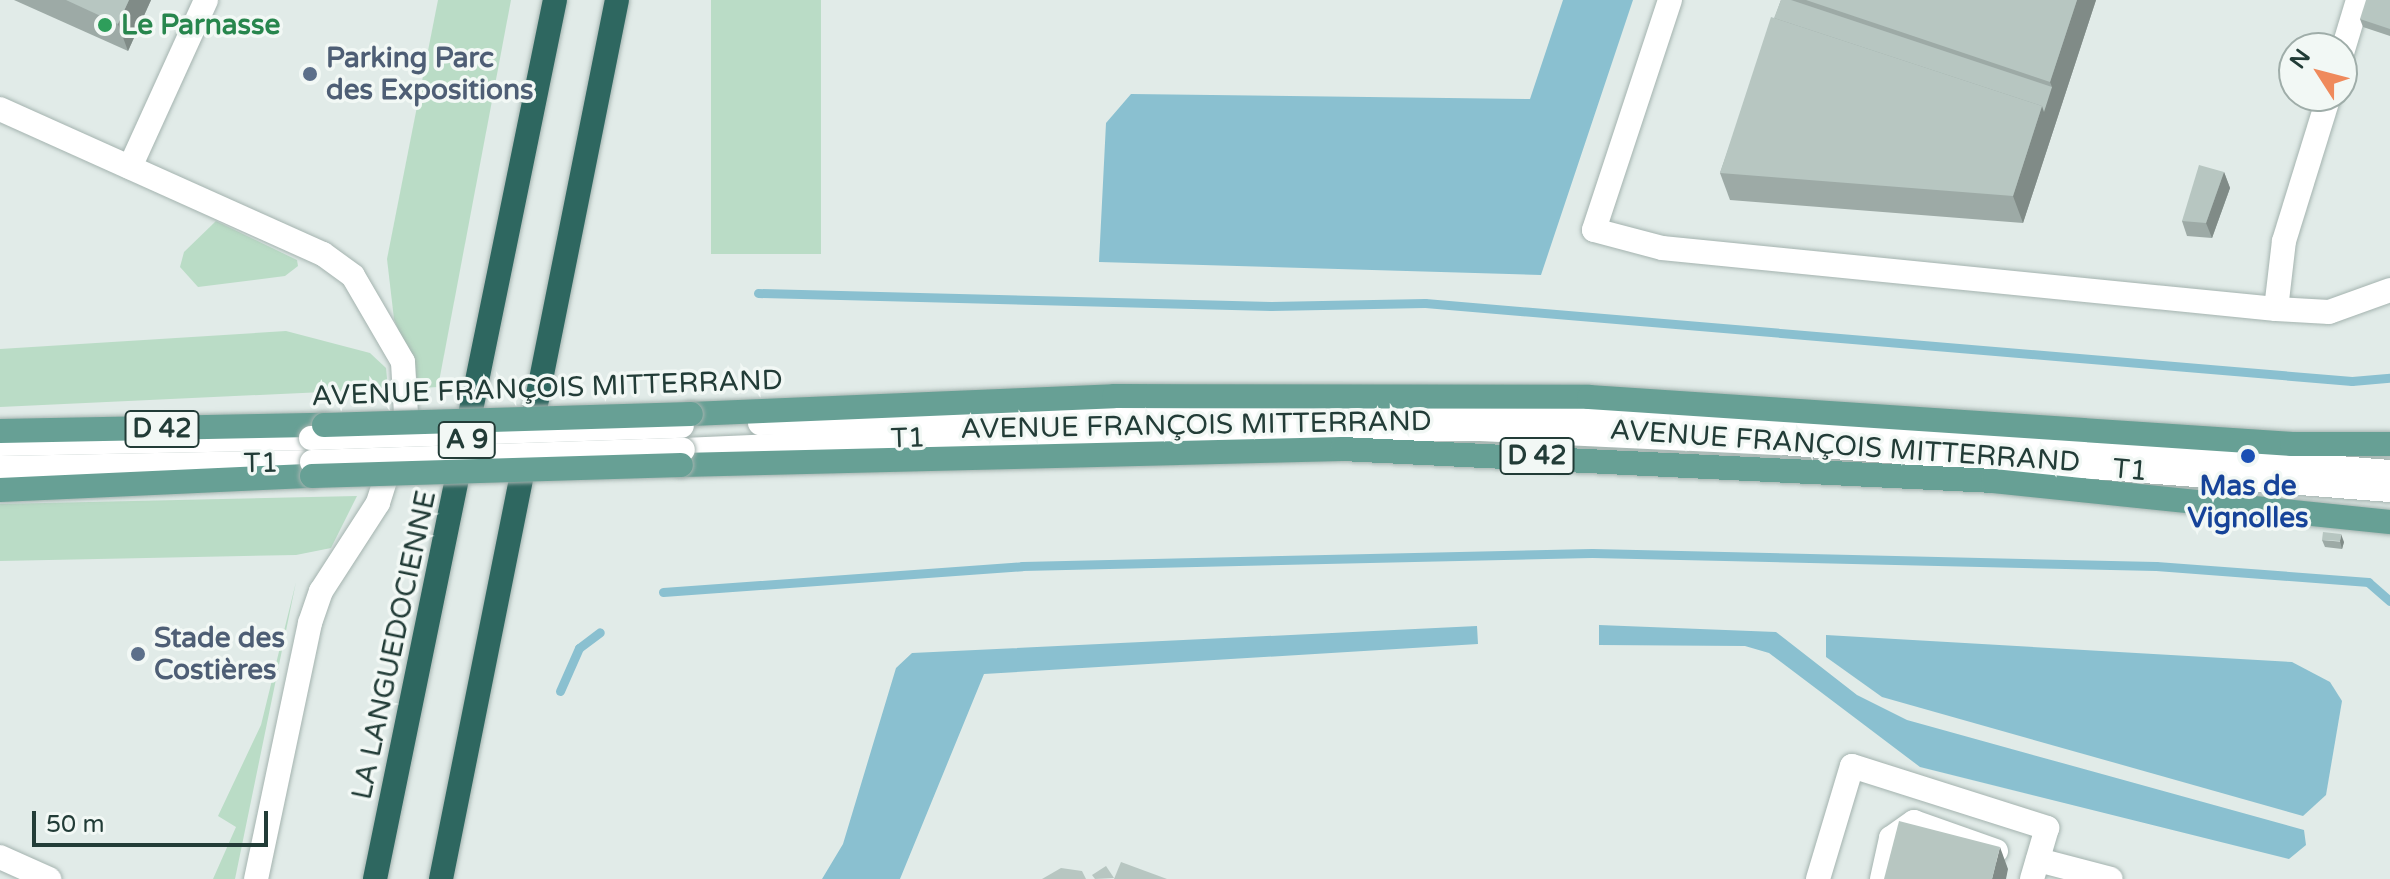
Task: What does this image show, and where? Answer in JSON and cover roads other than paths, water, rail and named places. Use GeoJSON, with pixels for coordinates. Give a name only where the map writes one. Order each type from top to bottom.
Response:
{"type":"FeatureCollection","features":[{"type":"Feature","properties":{"kind":"highway","name":"LA LANGUEDOCIENNE"},"geometry":{"type":"LineString","coordinates":[[375,879],[555,0]]}},
{"type":"Feature","properties":{"kind":"highway","name":"A 9"},"geometry":{"type":"LineString","coordinates":[[441,879],[617,0]]}},
{"type":"Feature","properties":{"kind":"main road","name":"AVENUE FRANÇOIS MITTERRAND"},"geometry":{"type":"LineString","coordinates":[[0,431],[315,450],[684,439],[1114,396],[1589,397],[2292,444],[2390,444]]}},
{"type":"Feature","properties":{"kind":"main road","name":"AVENUE FRANÇOIS MITTERRAND"},"geometry":{"type":"LineString","coordinates":[[0,490],[315,450],[684,439],[1358,449],[1993,481],[2390,522]]}},
{"type":"Feature","properties":{"kind":"street"},"geometry":{"type":"LineString","coordinates":[[130,167],[206,0]]}},
{"type":"Feature","properties":{"kind":"street"},"geometry":{"type":"LineString","coordinates":[[1670,0],[1594,230],[1662,248],[2276,309],[2329,312],[2390,290]]}},
{"type":"Feature","properties":{"kind":"street"},"geometry":{"type":"LineString","coordinates":[[2348,32],[2358,0]]}},
{"type":"Feature","properties":{"kind":"street"},"geometry":{"type":"LineString","coordinates":[[0,109],[323,254],[353,276],[379,313],[403,362],[406,414],[378,503],[342,561],[310,623],[256,879]]}},
{"type":"Feature","properties":{"kind":"street"},"geometry":{"type":"LineString","coordinates":[[2276,309],[2284,241],[2324,112]]}},
{"type":"Feature","properties":{"kind":"street","name":"T1"},"geometry":{"type":"LineString","coordinates":[[684,439],[1481,410],[1784,424],[2390,472]]}},
{"type":"Feature","properties":{"kind":"street","name":"T1"},"geometry":{"type":"LineString","coordinates":[[684,439],[1118,431],[1480,429],[1782,443],[2390,490]]}},
{"type":"Feature","properties":{"kind":"street","name":"T1"},"geometry":{"type":"LineString","coordinates":[[0,444],[315,450]]}},
{"type":"Feature","properties":{"kind":"street","name":"T1"},"geometry":{"type":"LineString","coordinates":[[0,468],[315,450]]}},
{"type":"Feature","properties":{"kind":"street"},"geometry":{"type":"LineString","coordinates":[[1818,879],[1852,766],[2047,828],[2035,869],[2111,879]]}},
{"type":"Feature","properties":{"kind":"street"},"geometry":{"type":"LineString","coordinates":[[1882,879],[1891,838],[1914,822],[2000,853],[2001,867]]}},
{"type":"Feature","properties":{"kind":"street"},"geometry":{"type":"LineString","coordinates":[[0,857],[49,879]]}},
{"type":"Feature","properties":{"kind":"water"},"geometry":{"type":"Polygon","coordinates":[[[1563,0],[1633,0],[1541,275],[1099,262],[1106,123],[1131,94],[1530,99],[1563,0]]]}},
{"type":"Feature","properties":{"kind":"water"},"geometry":{"type":"Polygon","coordinates":[[[1599,625],[1776,632],[1857,695],[1907,720],[2304,830],[2306,845],[2289,859],[1920,767],[1769,653],[1745,646],[1599,645],[1599,625]]]}},
{"type":"Feature","properties":{"kind":"water"},"geometry":{"type":"Polygon","coordinates":[[[1477,626],[1478,644],[984,674],[900,879],[822,879],[843,844],[896,668],[912,653],[1477,626]]]}},
{"type":"Feature","properties":{"kind":"water"},"geometry":{"type":"Polygon","coordinates":[[[1826,635],[2292,662],[2330,682],[2342,701],[2326,795],[2303,816],[1882,697],[1826,657],[1826,635]]]}},
{"type":"Feature","properties":{"kind":"waterway"},"geometry":{"type":"LineString","coordinates":[[758,293],[1271,306],[1425,303],[2352,381],[2390,378]]}},
{"type":"Feature","properties":{"kind":"waterway"},"geometry":{"type":"LineString","coordinates":[[663,592],[1022,566],[1592,553],[2156,566],[2368,582],[2390,601]]}},
{"type":"Feature","properties":{"kind":"waterway"},"geometry":{"type":"LineString","coordinates":[[560,691],[579,648],[600,632]]}},
{"type":"Feature","properties":{"kind":"place","name":"Le Parnasse"},"geometry":{"type":"Point","coordinates":[105,25]}},
{"type":"Feature","properties":{"kind":"place","name":"Parking Parc des Expositions"},"geometry":{"type":"Point","coordinates":[310,74]}},
{"type":"Feature","properties":{"kind":"place","name":"Mas de Vignolles"},"geometry":{"type":"Point","coordinates":[2248,456]}},
{"type":"Feature","properties":{"kind":"place","name":"Stade des Costières"},"geometry":{"type":"Point","coordinates":[138,654]}}]}
